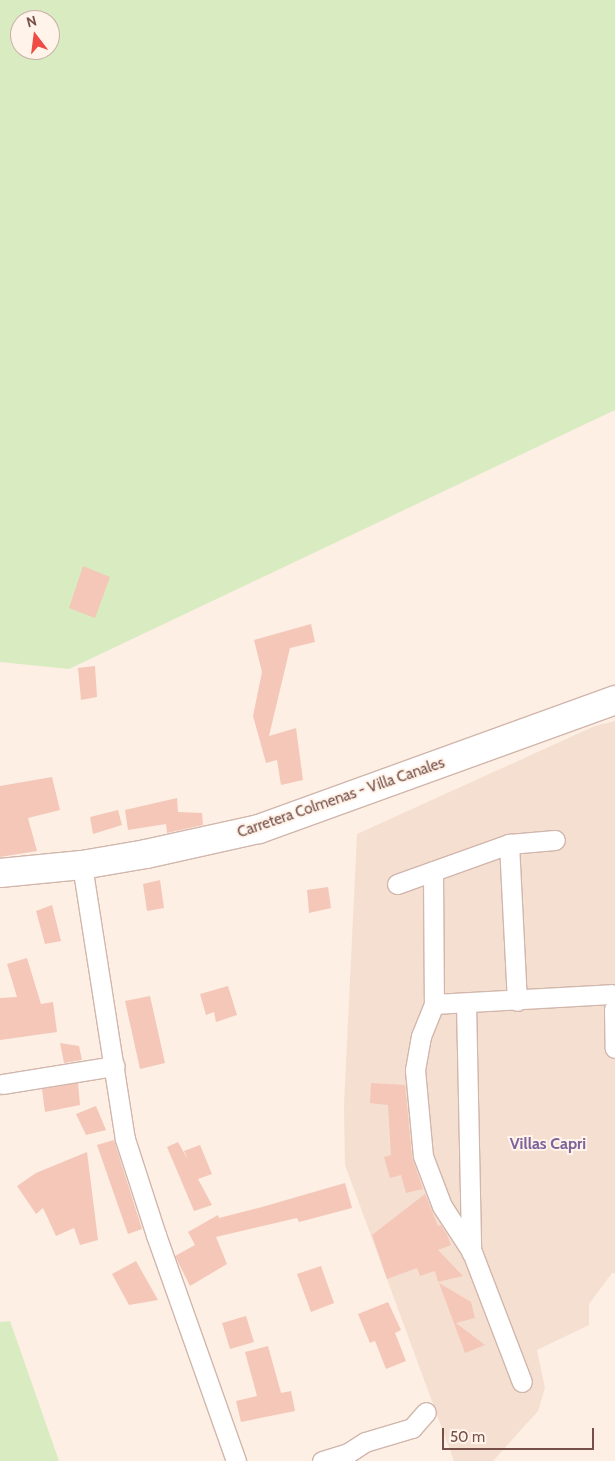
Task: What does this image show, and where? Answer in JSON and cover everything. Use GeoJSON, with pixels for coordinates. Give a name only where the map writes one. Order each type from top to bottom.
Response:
{"type":"FeatureCollection","features":[{"type":"Feature","properties":{"kind":"street","name":"Carretera Colmenas - Villa Canales"},"geometry":{"type":"LineString","coordinates":[[0,873],[82,865],[146,854],[259,829],[615,700]]}},
{"type":"Feature","properties":{"kind":"street"},"geometry":{"type":"LineString","coordinates":[[397,884],[509,844],[555,840]]}},
{"type":"Feature","properties":{"kind":"street"},"geometry":{"type":"LineString","coordinates":[[509,844],[517,1001]]}},
{"type":"Feature","properties":{"kind":"street"},"geometry":{"type":"LineString","coordinates":[[82,865],[125,1138],[134,1170],[236,1461]]}},
{"type":"Feature","properties":{"kind":"street"},"geometry":{"type":"LineString","coordinates":[[433,871],[434,1004],[421,1036],[415,1070],[423,1156],[442,1206],[472,1252],[522,1382]]}},
{"type":"Feature","properties":{"kind":"street"},"geometry":{"type":"LineString","coordinates":[[434,1004],[614,999],[615,1048]]}},
{"type":"Feature","properties":{"kind":"street"},"geometry":{"type":"LineString","coordinates":[[466,1003],[472,1252]]}},
{"type":"Feature","properties":{"kind":"street"},"geometry":{"type":"LineString","coordinates":[[2,1084],[115,1066]]}},
{"type":"Feature","properties":{"kind":"street"},"geometry":{"type":"LineString","coordinates":[[322,1461],[348,1453],[365,1442],[412,1428],[426,1412]]}},
{"type":"Feature","properties":{"kind":"shaded area"},"geometry":{"type":"Polygon","coordinates":[[[615,721],[615,1273],[612,1273],[589,1304],[589,1325],[537,1350],[545,1388],[538,1411],[493,1461],[454,1461],[345,1165],[344,1105],[357,834],[595,726],[615,721]]]}},
{"type":"Feature","properties":{"kind":"green space"},"geometry":{"type":"Polygon","coordinates":[[[0,0],[615,0],[615,410],[69,669],[0,662],[0,0]]]}},
{"type":"Feature","properties":{"kind":"green space"},"geometry":{"type":"Polygon","coordinates":[[[10,1321],[59,1461],[0,1461],[0,1322],[10,1321]]]}},
{"type":"Feature","properties":{"kind":"building"},"geometry":{"type":"Polygon","coordinates":[[[83,566],[110,577],[95,618],[69,608],[83,566]]]}},
{"type":"Feature","properties":{"kind":"building"},"geometry":{"type":"Polygon","coordinates":[[[311,624],[315,642],[290,648],[269,736],[296,728],[303,780],[281,785],[277,760],[266,763],[253,716],[262,672],[254,640],[311,624]]]}},
{"type":"Feature","properties":{"kind":"building"},"geometry":{"type":"Polygon","coordinates":[[[95,666],[97,697],[81,700],[78,668],[95,666]]]}},
{"type":"Feature","properties":{"kind":"building"},"geometry":{"type":"Polygon","coordinates":[[[52,777],[60,810],[28,818],[37,851],[0,857],[0,786],[52,777]]]}},
{"type":"Feature","properties":{"kind":"building"},"geometry":{"type":"Polygon","coordinates":[[[177,798],[178,812],[202,813],[203,825],[167,833],[166,824],[128,830],[125,810],[177,798]]]}},
{"type":"Feature","properties":{"kind":"building"},"geometry":{"type":"Polygon","coordinates":[[[118,810],[122,825],[93,834],[90,817],[118,810]]]}},
{"type":"Feature","properties":{"kind":"building"},"geometry":{"type":"Polygon","coordinates":[[[160,880],[164,908],[147,911],[143,884],[160,880]]]}},
{"type":"Feature","properties":{"kind":"building"},"geometry":{"type":"Polygon","coordinates":[[[328,887],[331,908],[309,913],[307,890],[328,887]]]}},
{"type":"Feature","properties":{"kind":"building"},"geometry":{"type":"Polygon","coordinates":[[[52,905],[61,941],[45,944],[36,911],[52,905]]]}},
{"type":"Feature","properties":{"kind":"building"},"geometry":{"type":"Polygon","coordinates":[[[27,958],[41,1004],[53,1002],[57,1032],[0,1040],[0,998],[17,997],[7,964],[27,958]]]}},
{"type":"Feature","properties":{"kind":"building"},"geometry":{"type":"Polygon","coordinates":[[[228,986],[237,1015],[216,1022],[214,1012],[206,1015],[200,994],[228,986]]]}},
{"type":"Feature","properties":{"kind":"building"},"geometry":{"type":"Polygon","coordinates":[[[150,996],[165,1063],[140,1069],[125,1001],[150,996]]]}},
{"type":"Feature","properties":{"kind":"building"},"geometry":{"type":"Polygon","coordinates":[[[60,1043],[79,1046],[82,1060],[64,1063],[60,1043]]]}},
{"type":"Feature","properties":{"kind":"building"},"geometry":{"type":"Polygon","coordinates":[[[78,1083],[80,1105],[45,1112],[42,1089],[78,1083]]]}},
{"type":"Feature","properties":{"kind":"building"},"geometry":{"type":"Polygon","coordinates":[[[371,1083],[405,1085],[412,1157],[423,1189],[406,1193],[401,1175],[390,1178],[384,1157],[391,1155],[388,1105],[370,1103],[371,1083]]]}},
{"type":"Feature","properties":{"kind":"building"},"geometry":{"type":"Polygon","coordinates":[[[96,1106],[106,1130],[86,1135],[76,1114],[96,1106]]]}},
{"type":"Feature","properties":{"kind":"building"},"geometry":{"type":"Polygon","coordinates":[[[114,1140],[142,1229],[128,1234],[97,1145],[114,1140]]]}},
{"type":"Feature","properties":{"kind":"building"},"geometry":{"type":"Polygon","coordinates":[[[178,1142],[188,1160],[184,1151],[200,1145],[212,1174],[198,1179],[212,1205],[194,1211],[167,1147],[178,1142]]]}},
{"type":"Feature","properties":{"kind":"building"},"geometry":{"type":"Polygon","coordinates":[[[87,1152],[98,1240],[80,1245],[74,1228],[56,1236],[43,1208],[36,1214],[17,1186],[36,1173],[87,1152]]]}},
{"type":"Feature","properties":{"kind":"building"},"geometry":{"type":"Polygon","coordinates":[[[345,1183],[352,1208],[299,1222],[297,1218],[216,1237],[227,1264],[190,1286],[175,1256],[195,1245],[188,1232],[218,1215],[219,1218],[345,1183]]]}},
{"type":"Feature","properties":{"kind":"building"},"geometry":{"type":"Polygon","coordinates":[[[425,1194],[438,1226],[441,1225],[451,1245],[438,1250],[463,1276],[438,1282],[435,1271],[420,1276],[417,1268],[387,1279],[372,1235],[425,1194]]]}},
{"type":"Feature","properties":{"kind":"building"},"geometry":{"type":"Polygon","coordinates":[[[136,1261],[158,1300],[129,1305],[112,1274],[136,1261]]]}},
{"type":"Feature","properties":{"kind":"building"},"geometry":{"type":"Polygon","coordinates":[[[321,1266],[334,1303],[311,1312],[297,1274],[321,1266]]]}},
{"type":"Feature","properties":{"kind":"building"},"geometry":{"type":"Polygon","coordinates":[[[439,1283],[471,1302],[475,1318],[456,1323],[485,1345],[465,1353],[439,1283]]]}},
{"type":"Feature","properties":{"kind":"building"},"geometry":{"type":"Polygon","coordinates":[[[388,1302],[401,1330],[395,1333],[406,1361],[386,1369],[375,1341],[370,1343],[358,1314],[388,1302]]]}},
{"type":"Feature","properties":{"kind":"building"},"geometry":{"type":"Polygon","coordinates":[[[246,1316],[254,1342],[230,1349],[222,1323],[246,1316]]]}},
{"type":"Feature","properties":{"kind":"building"},"geometry":{"type":"Polygon","coordinates":[[[268,1346],[281,1393],[291,1391],[295,1411],[241,1422],[236,1401],[257,1396],[245,1352],[268,1346]]]}},
{"type":"Feature","properties":{"kind":"district","name":"Villas Capri"},"geometry":{"type":"Point","coordinates":[548,1144]}}]}
